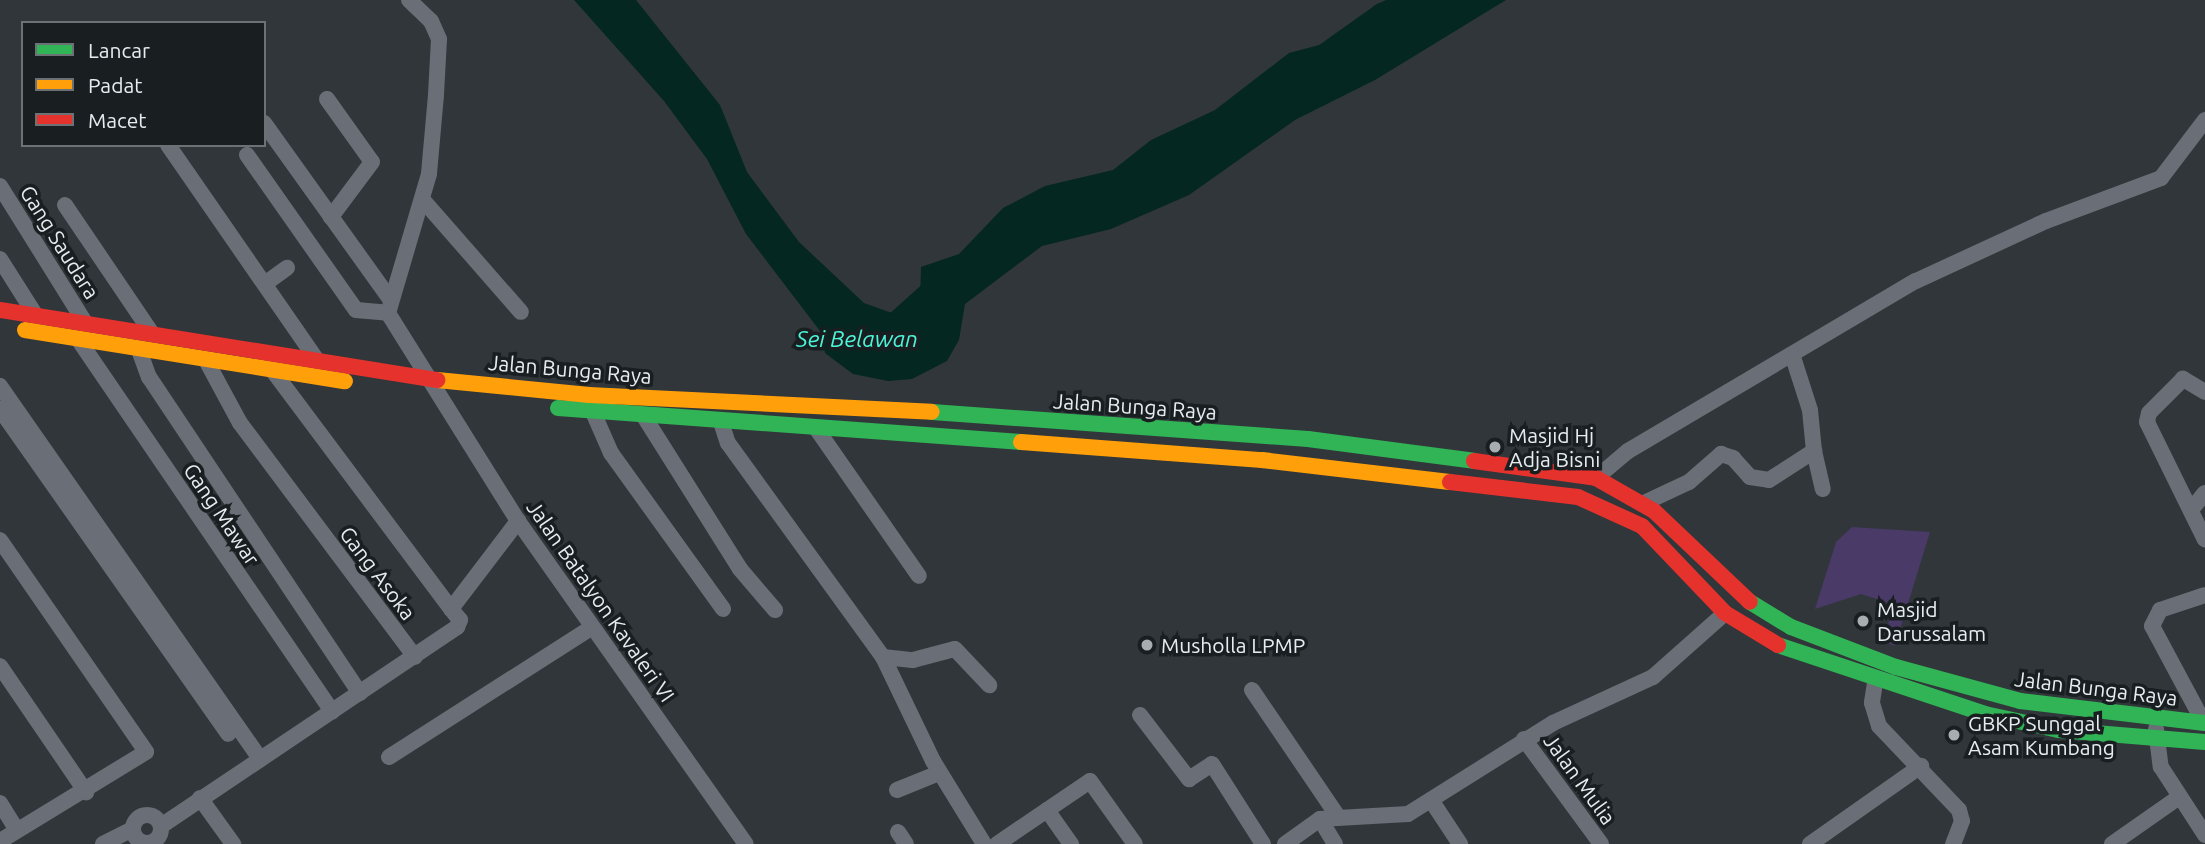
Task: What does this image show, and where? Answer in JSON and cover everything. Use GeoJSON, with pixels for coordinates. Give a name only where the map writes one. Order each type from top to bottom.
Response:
{"type":"FeatureCollection","features":[{"type":"Feature","properties":{"kind":"main road","name":"Jalan Bunga Raya"},"geometry":{"type":"LineString","coordinates":[[0,310],[84,321],[426,379],[589,395],[846,406],[1308,439],[1596,478],[1644,503],[1738,595],[1791,627],[1952,685],[2020,701],[2204,723]]}},
{"type":"Feature","properties":{"kind":"main road","name":"Jalan Bunga Raya"},"geometry":{"type":"LineString","coordinates":[[0,325],[207,362],[438,394],[645,418],[903,430],[1262,460],[1578,497],[1642,526],[1725,613],[1784,648],[1835,668],[1875,683],[2048,728],[2155,741],[2205,742]]}},
{"type":"Feature","properties":{"kind":"main road"},"geometry":{"type":"LineString","coordinates":[[1725,613],[1738,595]]}},
{"type":"Feature","properties":{"kind":"main road"},"geometry":{"type":"LineString","coordinates":[[1835,668],[1841,646]]}},
{"type":"Feature","properties":{"kind":"street"},"geometry":{"type":"LineString","coordinates":[[247,155],[356,310],[389,306],[429,174],[439,39],[431,21],[409,0]]}},
{"type":"Feature","properties":{"kind":"street"},"geometry":{"type":"LineString","coordinates":[[327,99],[372,163],[331,217]]}},
{"type":"Feature","properties":{"kind":"street"},"geometry":{"type":"LineString","coordinates":[[1596,478],[1628,451],[1793,357],[1916,281],[2046,221],[2161,178],[2205,120]]}},
{"type":"Feature","properties":{"kind":"street","name":"Jalan Batalyon Kavaleri VI"},"geometry":{"type":"LineString","coordinates":[[266,126],[331,217],[389,306],[426,379],[518,521],[746,844]]}},
{"type":"Feature","properties":{"kind":"street"},"geometry":{"type":"LineString","coordinates":[[170,147],[316,359]]}},
{"type":"Feature","properties":{"kind":"street","name":"Gang Saudara"},"geometry":{"type":"LineString","coordinates":[[0,186],[8,209],[84,321]]}},
{"type":"Feature","properties":{"kind":"street"},"geometry":{"type":"LineString","coordinates":[[422,200],[520,312]]}},
{"type":"Feature","properties":{"kind":"street"},"geometry":{"type":"LineString","coordinates":[[65,205],[151,332]]}},
{"type":"Feature","properties":{"kind":"street"},"geometry":{"type":"LineString","coordinates":[[0,258],[36,316]]}},
{"type":"Feature","properties":{"kind":"street"},"geometry":{"type":"LineString","coordinates":[[266,283],[287,268]]}},
{"type":"Feature","properties":{"kind":"street","name":"Gang Mawar"},"geometry":{"type":"LineString","coordinates":[[78,339],[332,712]]}},
{"type":"Feature","properties":{"kind":"street"},"geometry":{"type":"LineString","coordinates":[[139,350],[149,377],[360,693]]}},
{"type":"Feature","properties":{"kind":"street"},"geometry":{"type":"LineString","coordinates":[[1793,357],[1810,410],[1814,451],[1823,489]]}},
{"type":"Feature","properties":{"kind":"street","name":"Gang Asoka"},"geometry":{"type":"LineString","coordinates":[[207,362],[240,423],[415,657],[460,624],[451,609],[518,521]]}},
{"type":"Feature","properties":{"kind":"street"},"geometry":{"type":"LineString","coordinates":[[273,371],[451,609]]}},
{"type":"Feature","properties":{"kind":"street"},"geometry":{"type":"LineString","coordinates":[[2205,392],[2183,379],[2147,417],[2205,540]]}},
{"type":"Feature","properties":{"kind":"street"},"geometry":{"type":"LineString","coordinates":[[0,386],[260,759]]}},
{"type":"Feature","properties":{"kind":"street"},"geometry":{"type":"LineString","coordinates":[[0,409],[228,734]]}},
{"type":"Feature","properties":{"kind":"street"},"geometry":{"type":"LineString","coordinates":[[593,412],[611,453],[723,609]]}},
{"type":"Feature","properties":{"kind":"street"},"geometry":{"type":"LineString","coordinates":[[645,418],[740,569],[775,610]]}},
{"type":"Feature","properties":{"kind":"street"},"geometry":{"type":"LineString","coordinates":[[720,422],[728,443],[883,657],[939,773],[984,844]]}},
{"type":"Feature","properties":{"kind":"street"},"geometry":{"type":"LineString","coordinates":[[816,428],[919,576]]}},
{"type":"Feature","properties":{"kind":"street"},"geometry":{"type":"LineString","coordinates":[[1644,503],[1689,482],[1721,454],[1733,458],[1750,477],[1769,480],[1814,451]]}},
{"type":"Feature","properties":{"kind":"street"},"geometry":{"type":"LineString","coordinates":[[2191,510],[2205,493]]}},
{"type":"Feature","properties":{"kind":"street"},"geometry":{"type":"LineString","coordinates":[[0,540],[146,746],[144,756],[0,841]]}},
{"type":"Feature","properties":{"kind":"street"},"geometry":{"type":"LineString","coordinates":[[2204,723],[2152,626],[2160,610],[2205,596]]}},
{"type":"Feature","properties":{"kind":"street"},"geometry":{"type":"LineString","coordinates":[[1285,844],[1320,819],[1337,815],[1408,814],[1524,739],[1653,677],[1725,613]]}},
{"type":"Feature","properties":{"kind":"street"},"geometry":{"type":"LineString","coordinates":[[389,757],[592,627]]}},
{"type":"Feature","properties":{"kind":"street"},"geometry":{"type":"LineString","coordinates":[[883,657],[913,660],[955,649],[989,685]]}},
{"type":"Feature","properties":{"kind":"street"},"geometry":{"type":"LineString","coordinates":[[132,829],[145,844],[157,839],[161,826],[200,798],[415,657]]}},
{"type":"Feature","properties":{"kind":"street"},"geometry":{"type":"LineString","coordinates":[[0,666],[86,792]]}},
{"type":"Feature","properties":{"kind":"street"},"geometry":{"type":"LineString","coordinates":[[1875,683],[1872,703],[1879,726],[1921,765],[1959,810],[1962,821],[1953,844]]}},
{"type":"Feature","properties":{"kind":"street"},"geometry":{"type":"LineString","coordinates":[[1252,691],[1337,815]]}},
{"type":"Feature","properties":{"kind":"street"},"geometry":{"type":"LineString","coordinates":[[1140,715],[1184,775],[1194,778],[1212,764],[1263,844]]}},
{"type":"Feature","properties":{"kind":"street"},"geometry":{"type":"LineString","coordinates":[[2157,716],[2155,741],[2161,767],[2205,838],[2200,844]]}},
{"type":"Feature","properties":{"kind":"street","name":"Jalan Mulia"},"geometry":{"type":"LineString","coordinates":[[1524,739],[1601,844]]}},
{"type":"Feature","properties":{"kind":"street"},"geometry":{"type":"LineString","coordinates":[[1810,844],[1921,765]]}},
{"type":"Feature","properties":{"kind":"street"},"geometry":{"type":"LineString","coordinates":[[897,790],[939,773]]}},
{"type":"Feature","properties":{"kind":"street"},"geometry":{"type":"LineString","coordinates":[[997,844],[1090,781],[1135,844]]}},
{"type":"Feature","properties":{"kind":"street"},"geometry":{"type":"LineString","coordinates":[[2112,844],[2179,797]]}},
{"type":"Feature","properties":{"kind":"street"},"geometry":{"type":"LineString","coordinates":[[200,798],[233,844]]}},
{"type":"Feature","properties":{"kind":"street"},"geometry":{"type":"LineString","coordinates":[[1431,800],[1460,844]]}},
{"type":"Feature","properties":{"kind":"street"},"geometry":{"type":"LineString","coordinates":[[0,803],[18,830]]}},
{"type":"Feature","properties":{"kind":"street"},"geometry":{"type":"LineString","coordinates":[[1047,810],[1071,844]]}},
{"type":"Feature","properties":{"kind":"street"},"geometry":{"type":"LineString","coordinates":[[103,844],[132,829],[145,815],[161,826]]}},
{"type":"Feature","properties":{"kind":"street"},"geometry":{"type":"LineString","coordinates":[[1320,819],[1335,844]]}},
{"type":"Feature","properties":{"kind":"shaded area"},"geometry":{"type":"Polygon","coordinates":[[[1852,527],[1930,532],[1895,646],[1888,643],[1889,603],[1861,594],[1815,609],[1836,542],[1852,527]]]}},
{"type":"Feature","properties":{"kind":"water","name":"Sei Belawan"},"geometry":{"type":"Polygon","coordinates":[[[574,0],[636,0],[720,105],[747,172],[799,242],[864,303],[903,317],[920,302],[921,267],[959,254],[1003,208],[1045,186],[1113,170],[1151,140],[1215,110],[1289,53],[1357,35],[1408,0],[1506,0],[1375,80],[1295,120],[1189,195],[1111,229],[1042,246],[965,304],[959,340],[947,361],[912,379],[888,381],[853,374],[825,353],[820,331],[746,234],[707,159],[664,101],[574,0]]]}},
{"type":"Feature","properties":{"kind":"waterway","name":"Sei Belawan"},"geometry":{"type":"LineString","coordinates":[[1323,57],[1382,15],[1415,0]]}},
{"type":"Feature","properties":{"kind":"waterway","name":"Sei Belawan"},"geometry":{"type":"LineString","coordinates":[[877,326],[895,325],[937,287]]}},
{"type":"Feature","properties":{"kind":"traffic: fast"},"geometry":{"type":"LineString","coordinates":[[558,408],[1021,442]]}},
{"type":"Feature","properties":{"kind":"traffic: fast"},"geometry":{"type":"LineString","coordinates":[[932,412],[1308,439],[1474,461]]}},
{"type":"Feature","properties":{"kind":"traffic: fast"},"geometry":{"type":"LineString","coordinates":[[1750,602],[1791,627],[1896,667],[2020,701],[2205,723]]}},
{"type":"Feature","properties":{"kind":"traffic: fast"},"geometry":{"type":"LineString","coordinates":[[1778,645],[1985,714],[2059,730],[2205,742]]}},
{"type":"Feature","properties":{"kind":"traffic: slow"},"geometry":{"type":"LineString","coordinates":[[25,330],[345,381]]}},
{"type":"Feature","properties":{"kind":"traffic: slow"},"geometry":{"type":"LineString","coordinates":[[437,380],[589,395],[932,412]]}},
{"type":"Feature","properties":{"kind":"traffic: slow"},"geometry":{"type":"LineString","coordinates":[[1021,442],[1262,460],[1450,482]]}},
{"type":"Feature","properties":{"kind":"traffic: jam"},"geometry":{"type":"LineString","coordinates":[[0,310],[437,380]]}},
{"type":"Feature","properties":{"kind":"traffic: jam"},"geometry":{"type":"LineString","coordinates":[[1474,461],[1596,478],[1654,511],[1750,602]]}},
{"type":"Feature","properties":{"kind":"traffic: jam"},"geometry":{"type":"LineString","coordinates":[[1450,482],[1578,497],[1642,526],[1725,613],[1778,645]]}},
{"type":"Feature","properties":{"kind":"place","name":"Masjid Hj Adja Bisni"},"geometry":{"type":"Point","coordinates":[1495,447]}},
{"type":"Feature","properties":{"kind":"place","name":"Masjid Darussalam"},"geometry":{"type":"Point","coordinates":[1863,621]}},
{"type":"Feature","properties":{"kind":"place","name":"Musholla LPMP"},"geometry":{"type":"Point","coordinates":[1147,645]}},
{"type":"Feature","properties":{"kind":"place","name":"GBKP Sunggal Asam Kumbang"},"geometry":{"type":"Point","coordinates":[1954,735]}}]}
